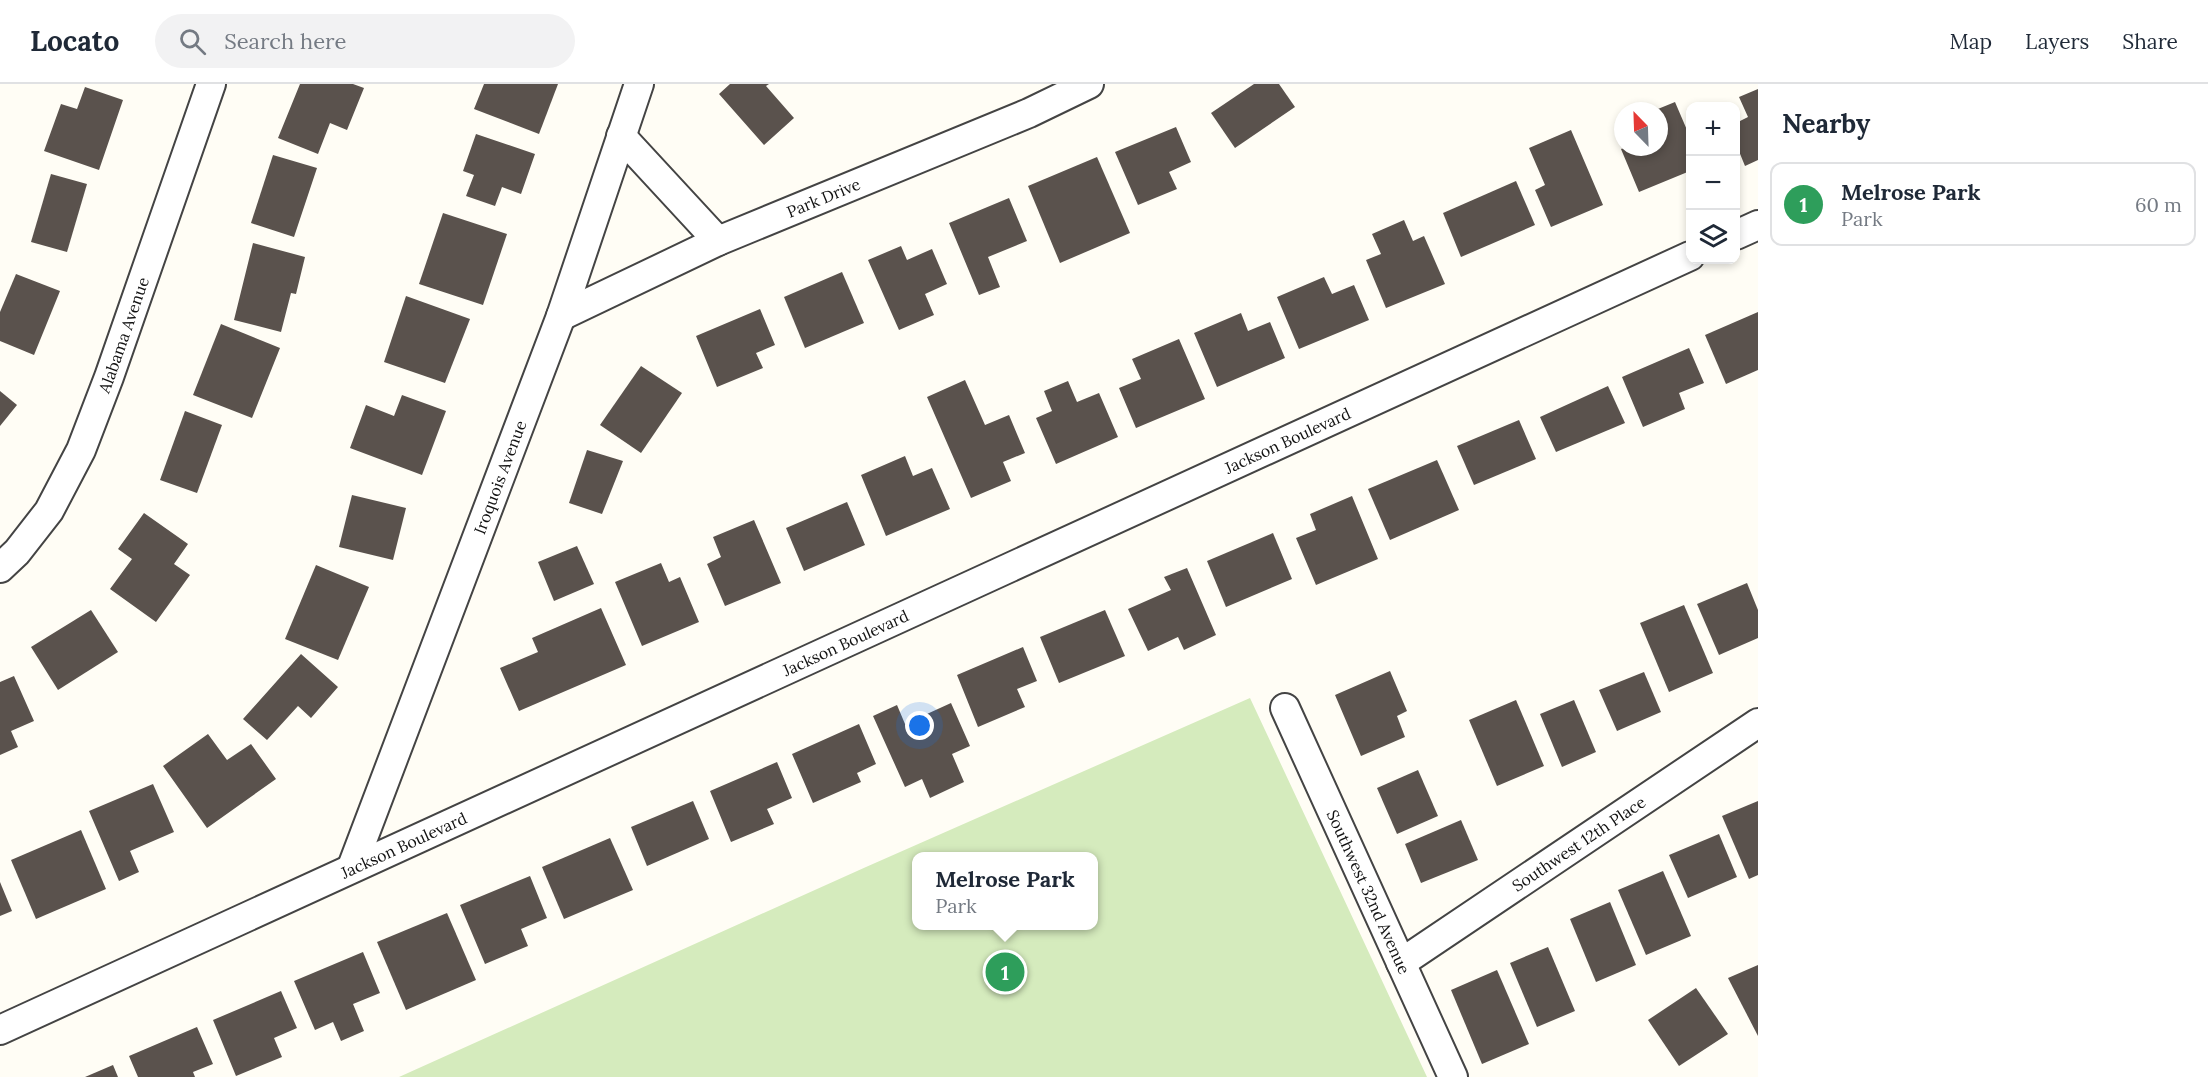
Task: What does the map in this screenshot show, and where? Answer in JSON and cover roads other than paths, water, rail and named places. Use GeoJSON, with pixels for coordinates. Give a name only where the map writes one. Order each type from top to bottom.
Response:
{"type":"FeatureCollection","features":[{"type":"Feature","properties":{"kind":"street","name":"Alabama Avenue"},"geometry":{"type":"LineString","coordinates":[[0,568],[17,552],[49,511],[81,450],[109,377],[211,84]]}},
{"type":"Feature","properties":{"kind":"street","name":"Iroquois Avenue"},"geometry":{"type":"LineString","coordinates":[[352,867],[561,316],[639,84]]}},
{"type":"Feature","properties":{"kind":"street","name":"Park Drive"},"geometry":{"type":"LineString","coordinates":[[561,316],[717,241],[1029,113],[1089,84]]}},
{"type":"Feature","properties":{"kind":"street"},"geometry":{"type":"LineString","coordinates":[[621,136],[717,241]]}},
{"type":"Feature","properties":{"kind":"street"},"geometry":{"type":"LineString","coordinates":[[1740,233],[1758,225]]}},
{"type":"Feature","properties":{"kind":"street","name":"Jackson Boulevard"},"geometry":{"type":"LineString","coordinates":[[0,1030],[1686,258]]}},
{"type":"Feature","properties":{"kind":"street","name":"Southwest 32nd Avenue"},"geometry":{"type":"LineString","coordinates":[[1285,708],[1454,1077]]}},
{"type":"Feature","properties":{"kind":"street","name":"Southwest 12th Place"},"geometry":{"type":"LineString","coordinates":[[1401,963],[1758,723]]}},
{"type":"Feature","properties":{"kind":"place","name":"Melrose Park"},"geometry":{"type":"Point","coordinates":[1005,972]}}]}
